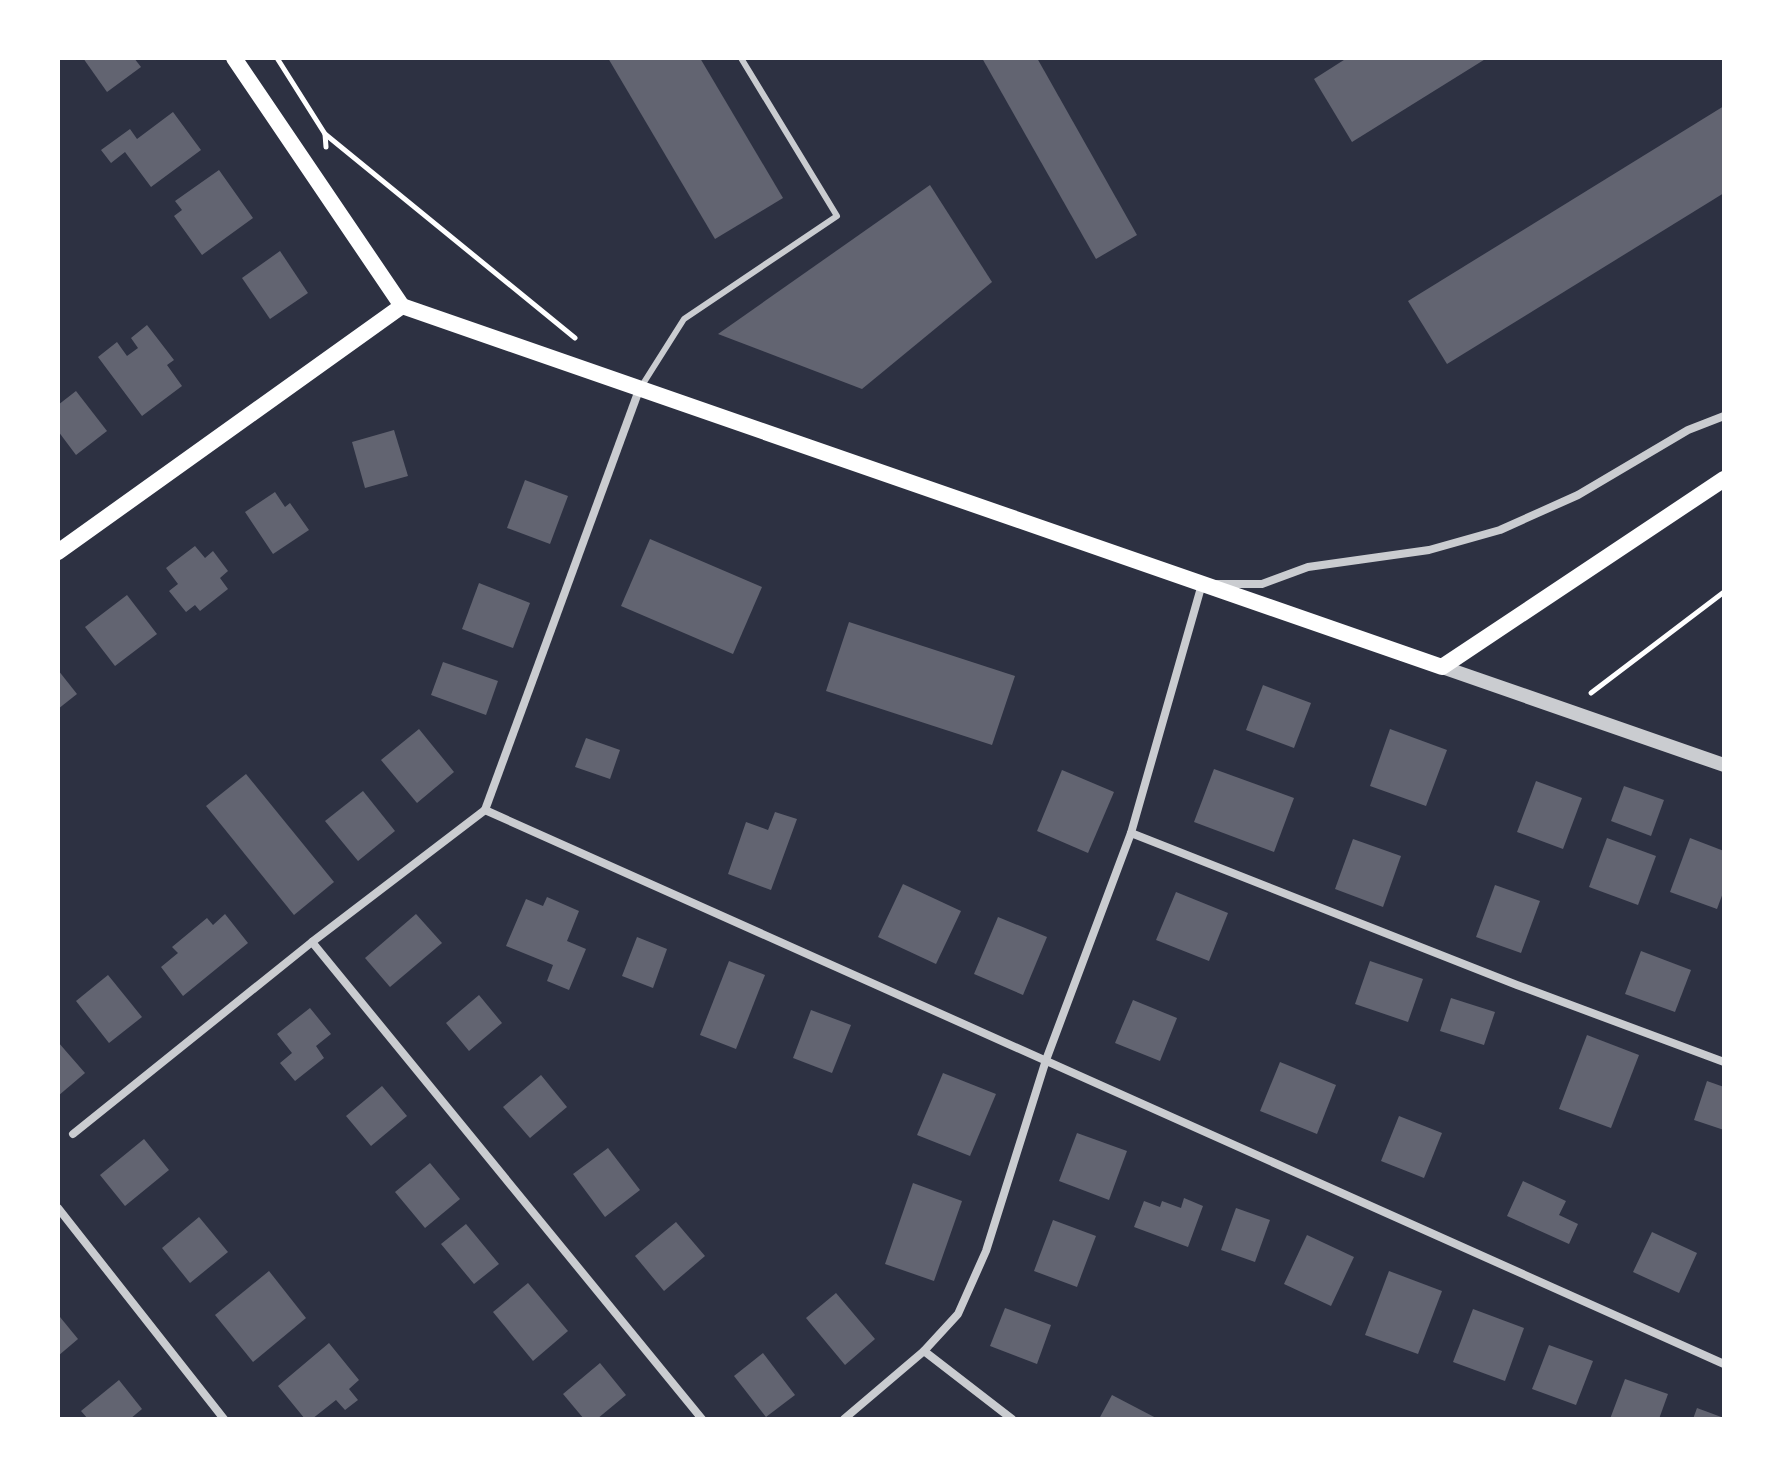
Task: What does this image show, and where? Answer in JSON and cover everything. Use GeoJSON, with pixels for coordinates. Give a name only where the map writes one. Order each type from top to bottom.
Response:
{"type":"FeatureCollection","features":[{"type":"Feature","properties":{"kind":"main road"},"geometry":{"type":"LineString","coordinates":[[234,58],[402,306],[1442,667],[1724,479]]}},
{"type":"Feature","properties":{"kind":"main road"},"geometry":{"type":"LineString","coordinates":[[58,552],[402,306]]}},
{"type":"Feature","properties":{"kind":"street"},"geometry":{"type":"LineString","coordinates":[[73,1134],[312,942],[485,810],[639,390]]}},
{"type":"Feature","properties":{"kind":"street"},"geometry":{"type":"LineString","coordinates":[[844,1419],[924,1351],[958,1314],[986,1251],[1046,1060],[1131,833],[1202,584],[1262,584],[1308,567],[1429,550],[1500,530],[1578,495],[1688,430],[1724,416]]}},
{"type":"Feature","properties":{"kind":"street"},"geometry":{"type":"LineString","coordinates":[[1442,667],[1724,765]]}},
{"type":"Feature","properties":{"kind":"street"},"geometry":{"type":"LineString","coordinates":[[485,810],[1724,1364]]}},
{"type":"Feature","properties":{"kind":"street"},"geometry":{"type":"LineString","coordinates":[[1131,833],[1724,1062]]}},
{"type":"Feature","properties":{"kind":"street"},"geometry":{"type":"LineString","coordinates":[[312,942],[702,1419]]}},
{"type":"Feature","properties":{"kind":"street"},"geometry":{"type":"LineString","coordinates":[[58,1208],[224,1419]]}},
{"type":"Feature","properties":{"kind":"street"},"geometry":{"type":"LineString","coordinates":[[924,1351],[1012,1419]]}},
{"type":"Feature","properties":{"kind":"lane"},"geometry":{"type":"LineString","coordinates":[[639,390],[684,319],[837,216],[741,58]]}},
{"type":"Feature","properties":{"kind":"path"},"geometry":{"type":"LineString","coordinates":[[325,134],[578,341]]}},
{"type":"Feature","properties":{"kind":"path"},"geometry":{"type":"LineString","coordinates":[[1568,711],[1724,592]]}},
{"type":"Feature","properties":{"kind":"building"},"geometry":{"type":"Polygon","coordinates":[[[83,58],[134,58],[141,67],[107,92],[83,58]]]}},
{"type":"Feature","properties":{"kind":"building"},"geometry":{"type":"Polygon","coordinates":[[[608,58],[700,58],[783,198],[715,239],[608,58]]]}},
{"type":"Feature","properties":{"kind":"building"},"geometry":{"type":"Polygon","coordinates":[[[982,58],[1037,58],[1137,235],[1096,259],[982,58]]]}},
{"type":"Feature","properties":{"kind":"building"},"geometry":{"type":"Polygon","coordinates":[[[1347,58],[1487,58],[1352,142],[1314,79],[1347,58]]]}},
{"type":"Feature","properties":{"kind":"building"},"geometry":{"type":"Polygon","coordinates":[[[1724,106],[1724,193],[1447,364],[1408,301],[1724,106]]]}},
{"type":"Feature","properties":{"kind":"building"},"geometry":{"type":"Polygon","coordinates":[[[173,112],[201,150],[151,187],[125,152],[111,163],[101,150],[130,129],[137,139],[173,112]]]}},
{"type":"Feature","properties":{"kind":"building"},"geometry":{"type":"Polygon","coordinates":[[[219,170],[253,218],[202,255],[174,216],[182,210],[175,201],[219,170]]]}},
{"type":"Feature","properties":{"kind":"building"},"geometry":{"type":"Polygon","coordinates":[[[930,185],[992,282],[862,389],[718,334],[930,185]]]}},
{"type":"Feature","properties":{"kind":"building"},"geometry":{"type":"Polygon","coordinates":[[[280,251],[308,293],[270,319],[242,278],[280,251]]]}},
{"type":"Feature","properties":{"kind":"building"},"geometry":{"type":"Polygon","coordinates":[[[147,325],[174,360],[167,365],[182,386],[142,416],[98,357],[117,342],[127,356],[138,348],[131,338],[147,325]]]}},
{"type":"Feature","properties":{"kind":"building"},"geometry":{"type":"Polygon","coordinates":[[[76,391],[107,431],[76,455],[58,431],[58,405],[76,391]]]}},
{"type":"Feature","properties":{"kind":"building"},"geometry":{"type":"Polygon","coordinates":[[[394,430],[408,476],[365,488],[352,442],[394,430]]]}},
{"type":"Feature","properties":{"kind":"building"},"geometry":{"type":"Polygon","coordinates":[[[525,480],[568,496],[550,544],[507,528],[525,480]]]}},
{"type":"Feature","properties":{"kind":"building"},"geometry":{"type":"Polygon","coordinates":[[[275,492],[285,507],[290,503],[309,530],[273,554],[245,512],[275,492]]]}},
{"type":"Feature","properties":{"kind":"building"},"geometry":{"type":"Polygon","coordinates":[[[650,539],[762,587],[733,654],[621,606],[650,539]]]}},
{"type":"Feature","properties":{"kind":"building"},"geometry":{"type":"Polygon","coordinates":[[[195,546],[205,558],[213,551],[228,571],[220,578],[228,589],[200,611],[195,605],[186,612],[169,591],[178,584],[166,568],[195,546]]]}},
{"type":"Feature","properties":{"kind":"building"},"geometry":{"type":"Polygon","coordinates":[[[479,583],[530,603],[513,648],[462,629],[479,583]]]}},
{"type":"Feature","properties":{"kind":"building"},"geometry":{"type":"Polygon","coordinates":[[[127,595],[157,634],[115,666],[85,627],[127,595]]]}},
{"type":"Feature","properties":{"kind":"building"},"geometry":{"type":"Polygon","coordinates":[[[849,622],[1015,676],[992,745],[826,691],[849,622]]]}},
{"type":"Feature","properties":{"kind":"building"},"geometry":{"type":"Polygon","coordinates":[[[443,662],[498,681],[486,715],[431,695],[443,662]]]}},
{"type":"Feature","properties":{"kind":"building"},"geometry":{"type":"Polygon","coordinates":[[[58,670],[77,694],[58,709],[58,670]]]}},
{"type":"Feature","properties":{"kind":"building"},"geometry":{"type":"Polygon","coordinates":[[[1263,685],[1311,703],[1294,748],[1246,730],[1263,685]]]}},
{"type":"Feature","properties":{"kind":"building"},"geometry":{"type":"Polygon","coordinates":[[[419,729],[454,772],[417,803],[381,760],[419,729]]]}},
{"type":"Feature","properties":{"kind":"building"},"geometry":{"type":"Polygon","coordinates":[[[1390,729],[1447,750],[1426,806],[1370,786],[1390,729]]]}},
{"type":"Feature","properties":{"kind":"building"},"geometry":{"type":"Polygon","coordinates":[[[586,738],[620,750],[610,779],[575,767],[586,738]]]}},
{"type":"Feature","properties":{"kind":"building"},"geometry":{"type":"Polygon","coordinates":[[[1214,769],[1294,798],[1274,852],[1194,822],[1214,769]]]}},
{"type":"Feature","properties":{"kind":"building"},"geometry":{"type":"Polygon","coordinates":[[[1062,770],[1114,792],[1088,853],[1037,831],[1062,770]]]}},
{"type":"Feature","properties":{"kind":"building"},"geometry":{"type":"Polygon","coordinates":[[[246,774],[334,882],[294,915],[206,806],[246,774]]]}},
{"type":"Feature","properties":{"kind":"building"},"geometry":{"type":"Polygon","coordinates":[[[1536,781],[1582,798],[1563,849],[1517,832],[1536,781]]]}},
{"type":"Feature","properties":{"kind":"building"},"geometry":{"type":"Polygon","coordinates":[[[1624,786],[1664,800],[1651,836],[1611,821],[1624,786]]]}},
{"type":"Feature","properties":{"kind":"building"},"geometry":{"type":"Polygon","coordinates":[[[363,791],[395,831],[358,861],[325,821],[363,791]]]}},
{"type":"Feature","properties":{"kind":"building"},"geometry":{"type":"Polygon","coordinates":[[[775,812],[797,819],[771,890],[728,874],[746,822],[768,830],[775,812]]]}},
{"type":"Feature","properties":{"kind":"building"},"geometry":{"type":"Polygon","coordinates":[[[1607,838],[1656,856],[1638,905],[1589,887],[1607,838]]]}},
{"type":"Feature","properties":{"kind":"building"},"geometry":{"type":"Polygon","coordinates":[[[1690,838],[1724,851],[1724,890],[1717,909],[1670,892],[1690,838]]]}},
{"type":"Feature","properties":{"kind":"building"},"geometry":{"type":"Polygon","coordinates":[[[1353,839],[1401,856],[1383,907],[1335,889],[1353,839]]]}},
{"type":"Feature","properties":{"kind":"building"},"geometry":{"type":"Polygon","coordinates":[[[903,884],[961,911],[936,964],[878,937],[903,884]]]}},
{"type":"Feature","properties":{"kind":"building"},"geometry":{"type":"Polygon","coordinates":[[[1495,885],[1540,901],[1521,953],[1476,937],[1495,885]]]}},
{"type":"Feature","properties":{"kind":"building"},"geometry":{"type":"Polygon","coordinates":[[[1176,892],[1228,913],[1209,961],[1156,940],[1176,892]]]}},
{"type":"Feature","properties":{"kind":"building"},"geometry":{"type":"Polygon","coordinates":[[[547,897],[579,911],[567,941],[586,949],[569,990],[547,981],[553,965],[506,946],[526,899],[543,906],[547,897]]]}},
{"type":"Feature","properties":{"kind":"building"},"geometry":{"type":"Polygon","coordinates":[[[225,914],[248,943],[183,996],[161,967],[178,953],[172,947],[207,918],[213,925],[225,914]]]}},
{"type":"Feature","properties":{"kind":"building"},"geometry":{"type":"Polygon","coordinates":[[[416,914],[442,943],[390,987],[365,958],[416,914]]]}},
{"type":"Feature","properties":{"kind":"building"},"geometry":{"type":"Polygon","coordinates":[[[998,917],[1047,937],[1023,995],[974,974],[998,917]]]}},
{"type":"Feature","properties":{"kind":"building"},"geometry":{"type":"Polygon","coordinates":[[[637,937],[667,949],[653,988],[622,976],[637,937]]]}},
{"type":"Feature","properties":{"kind":"building"},"geometry":{"type":"Polygon","coordinates":[[[1641,951],[1691,970],[1675,1012],[1625,994],[1641,951]]]}},
{"type":"Feature","properties":{"kind":"building"},"geometry":{"type":"Polygon","coordinates":[[[729,961],[765,975],[736,1049],[700,1035],[729,961]]]}},
{"type":"Feature","properties":{"kind":"building"},"geometry":{"type":"Polygon","coordinates":[[[1370,961],[1423,979],[1408,1022],[1355,1004],[1370,961]]]}},
{"type":"Feature","properties":{"kind":"building"},"geometry":{"type":"Polygon","coordinates":[[[108,975],[142,1017],[109,1043],[76,1001],[108,975]]]}},
{"type":"Feature","properties":{"kind":"building"},"geometry":{"type":"Polygon","coordinates":[[[479,995],[502,1023],[469,1051],[446,1023],[479,995]]]}},
{"type":"Feature","properties":{"kind":"building"},"geometry":{"type":"Polygon","coordinates":[[[1451,998],[1495,1012],[1484,1045],[1440,1031],[1451,998]]]}},
{"type":"Feature","properties":{"kind":"building"},"geometry":{"type":"Polygon","coordinates":[[[1133,1000],[1177,1018],[1160,1061],[1115,1043],[1133,1000]]]}},
{"type":"Feature","properties":{"kind":"building"},"geometry":{"type":"Polygon","coordinates":[[[310,1008],[331,1034],[316,1046],[324,1058],[295,1081],[280,1063],[292,1053],[277,1034],[310,1008]]]}},
{"type":"Feature","properties":{"kind":"building"},"geometry":{"type":"Polygon","coordinates":[[[811,1010],[851,1025],[832,1073],[793,1058],[811,1010]]]}},
{"type":"Feature","properties":{"kind":"building"},"geometry":{"type":"Polygon","coordinates":[[[1587,1035],[1639,1055],[1611,1128],[1559,1109],[1587,1035]]]}},
{"type":"Feature","properties":{"kind":"building"},"geometry":{"type":"Polygon","coordinates":[[[58,1042],[85,1073],[58,1096],[58,1042]]]}},
{"type":"Feature","properties":{"kind":"building"},"geometry":{"type":"Polygon","coordinates":[[[1280,1062],[1336,1085],[1317,1134],[1260,1111],[1280,1062]]]}},
{"type":"Feature","properties":{"kind":"building"},"geometry":{"type":"Polygon","coordinates":[[[943,1073],[996,1094],[970,1156],[917,1135],[943,1073]]]}},
{"type":"Feature","properties":{"kind":"building"},"geometry":{"type":"Polygon","coordinates":[[[541,1075],[567,1107],[530,1138],[503,1107],[541,1075]]]}},
{"type":"Feature","properties":{"kind":"building"},"geometry":{"type":"Polygon","coordinates":[[[1707,1081],[1724,1087],[1724,1130],[1694,1120],[1707,1081]]]}},
{"type":"Feature","properties":{"kind":"building"},"geometry":{"type":"Polygon","coordinates":[[[382,1086],[407,1116],[371,1146],[346,1116],[382,1086]]]}},
{"type":"Feature","properties":{"kind":"building"},"geometry":{"type":"Polygon","coordinates":[[[1399,1116],[1442,1133],[1424,1178],[1381,1161],[1399,1116]]]}},
{"type":"Feature","properties":{"kind":"building"},"geometry":{"type":"Polygon","coordinates":[[[1077,1133],[1127,1151],[1109,1200],[1059,1181],[1077,1133]]]}},
{"type":"Feature","properties":{"kind":"building"},"geometry":{"type":"Polygon","coordinates":[[[144,1139],[169,1170],[125,1206],[100,1175],[144,1139]]]}},
{"type":"Feature","properties":{"kind":"building"},"geometry":{"type":"Polygon","coordinates":[[[608,1148],[640,1190],[605,1217],[573,1174],[608,1148]]]}},
{"type":"Feature","properties":{"kind":"building"},"geometry":{"type":"Polygon","coordinates":[[[430,1163],[460,1199],[425,1228],[395,1192],[430,1163]]]}},
{"type":"Feature","properties":{"kind":"building"},"geometry":{"type":"Polygon","coordinates":[[[1523,1181],[1566,1201],[1559,1215],[1578,1224],[1569,1244],[1507,1216],[1523,1181]]]}},
{"type":"Feature","properties":{"kind":"building"},"geometry":{"type":"Polygon","coordinates":[[[913,1183],[962,1201],[934,1281],[885,1264],[913,1183]]]}},
{"type":"Feature","properties":{"kind":"building"},"geometry":{"type":"Polygon","coordinates":[[[1184,1198],[1203,1206],[1188,1247],[1134,1227],[1144,1201],[1160,1207],[1162,1201],[1181,1208],[1184,1198]]]}},
{"type":"Feature","properties":{"kind":"building"},"geometry":{"type":"Polygon","coordinates":[[[1236,1208],[1270,1220],[1255,1262],[1221,1250],[1236,1208]]]}},
{"type":"Feature","properties":{"kind":"building"},"geometry":{"type":"Polygon","coordinates":[[[199,1217],[228,1252],[190,1283],[162,1248],[199,1217]]]}},
{"type":"Feature","properties":{"kind":"building"},"geometry":{"type":"Polygon","coordinates":[[[1053,1220],[1096,1236],[1077,1287],[1034,1271],[1053,1220]]]}},
{"type":"Feature","properties":{"kind":"building"},"geometry":{"type":"Polygon","coordinates":[[[676,1222],[705,1256],[664,1291],[635,1256],[676,1222]]]}},
{"type":"Feature","properties":{"kind":"building"},"geometry":{"type":"Polygon","coordinates":[[[466,1224],[499,1264],[474,1284],[441,1244],[466,1224]]]}},
{"type":"Feature","properties":{"kind":"building"},"geometry":{"type":"Polygon","coordinates":[[[1652,1232],[1697,1253],[1679,1293],[1633,1272],[1652,1232]]]}},
{"type":"Feature","properties":{"kind":"building"},"geometry":{"type":"Polygon","coordinates":[[[1307,1235],[1354,1257],[1331,1306],[1284,1284],[1307,1235]]]}},
{"type":"Feature","properties":{"kind":"building"},"geometry":{"type":"Polygon","coordinates":[[[269,1271],[306,1318],[253,1362],[215,1315],[269,1271]]]}},
{"type":"Feature","properties":{"kind":"building"},"geometry":{"type":"Polygon","coordinates":[[[1389,1271],[1442,1291],[1418,1354],[1365,1335],[1389,1271]]]}},
{"type":"Feature","properties":{"kind":"building"},"geometry":{"type":"Polygon","coordinates":[[[528,1283],[568,1331],[533,1361],[493,1312],[528,1283]]]}},
{"type":"Feature","properties":{"kind":"building"},"geometry":{"type":"Polygon","coordinates":[[[836,1293],[875,1339],[845,1365],[806,1318],[836,1293]]]}},
{"type":"Feature","properties":{"kind":"building"},"geometry":{"type":"Polygon","coordinates":[[[1005,1308],[1051,1325],[1037,1364],[990,1346],[1005,1308]]]}},
{"type":"Feature","properties":{"kind":"building"},"geometry":{"type":"Polygon","coordinates":[[[1473,1309],[1524,1328],[1505,1381],[1453,1362],[1473,1309]]]}},
{"type":"Feature","properties":{"kind":"building"},"geometry":{"type":"Polygon","coordinates":[[[60,1317],[78,1339],[58,1356],[58,1319],[60,1317]]]}},
{"type":"Feature","properties":{"kind":"building"},"geometry":{"type":"Polygon","coordinates":[[[329,1343],[359,1380],[349,1389],[358,1400],[345,1410],[336,1400],[312,1419],[305,1419],[278,1386],[329,1343]]]}},
{"type":"Feature","properties":{"kind":"building"},"geometry":{"type":"Polygon","coordinates":[[[1549,1345],[1593,1361],[1576,1405],[1532,1389],[1549,1345]]]}},
{"type":"Feature","properties":{"kind":"building"},"geometry":{"type":"Polygon","coordinates":[[[763,1353],[795,1395],[766,1417],[734,1376],[763,1353]]]}},
{"type":"Feature","properties":{"kind":"building"},"geometry":{"type":"Polygon","coordinates":[[[600,1363],[626,1395],[597,1419],[584,1419],[563,1394],[600,1363]]]}},
{"type":"Feature","properties":{"kind":"building"},"geometry":{"type":"Polygon","coordinates":[[[1625,1379],[1668,1394],[1659,1419],[1610,1419],[1625,1379]]]}},
{"type":"Feature","properties":{"kind":"building"},"geometry":{"type":"Polygon","coordinates":[[[119,1380],[142,1409],[130,1419],[88,1419],[81,1411],[119,1380]]]}},
{"type":"Feature","properties":{"kind":"building"},"geometry":{"type":"Polygon","coordinates":[[[1112,1395],[1158,1419],[1099,1419],[1112,1395]]]}},
{"type":"Feature","properties":{"kind":"building"},"geometry":{"type":"Polygon","coordinates":[[[1697,1408],[1724,1418],[1724,1419],[1693,1419],[1697,1408]]]}}]}
